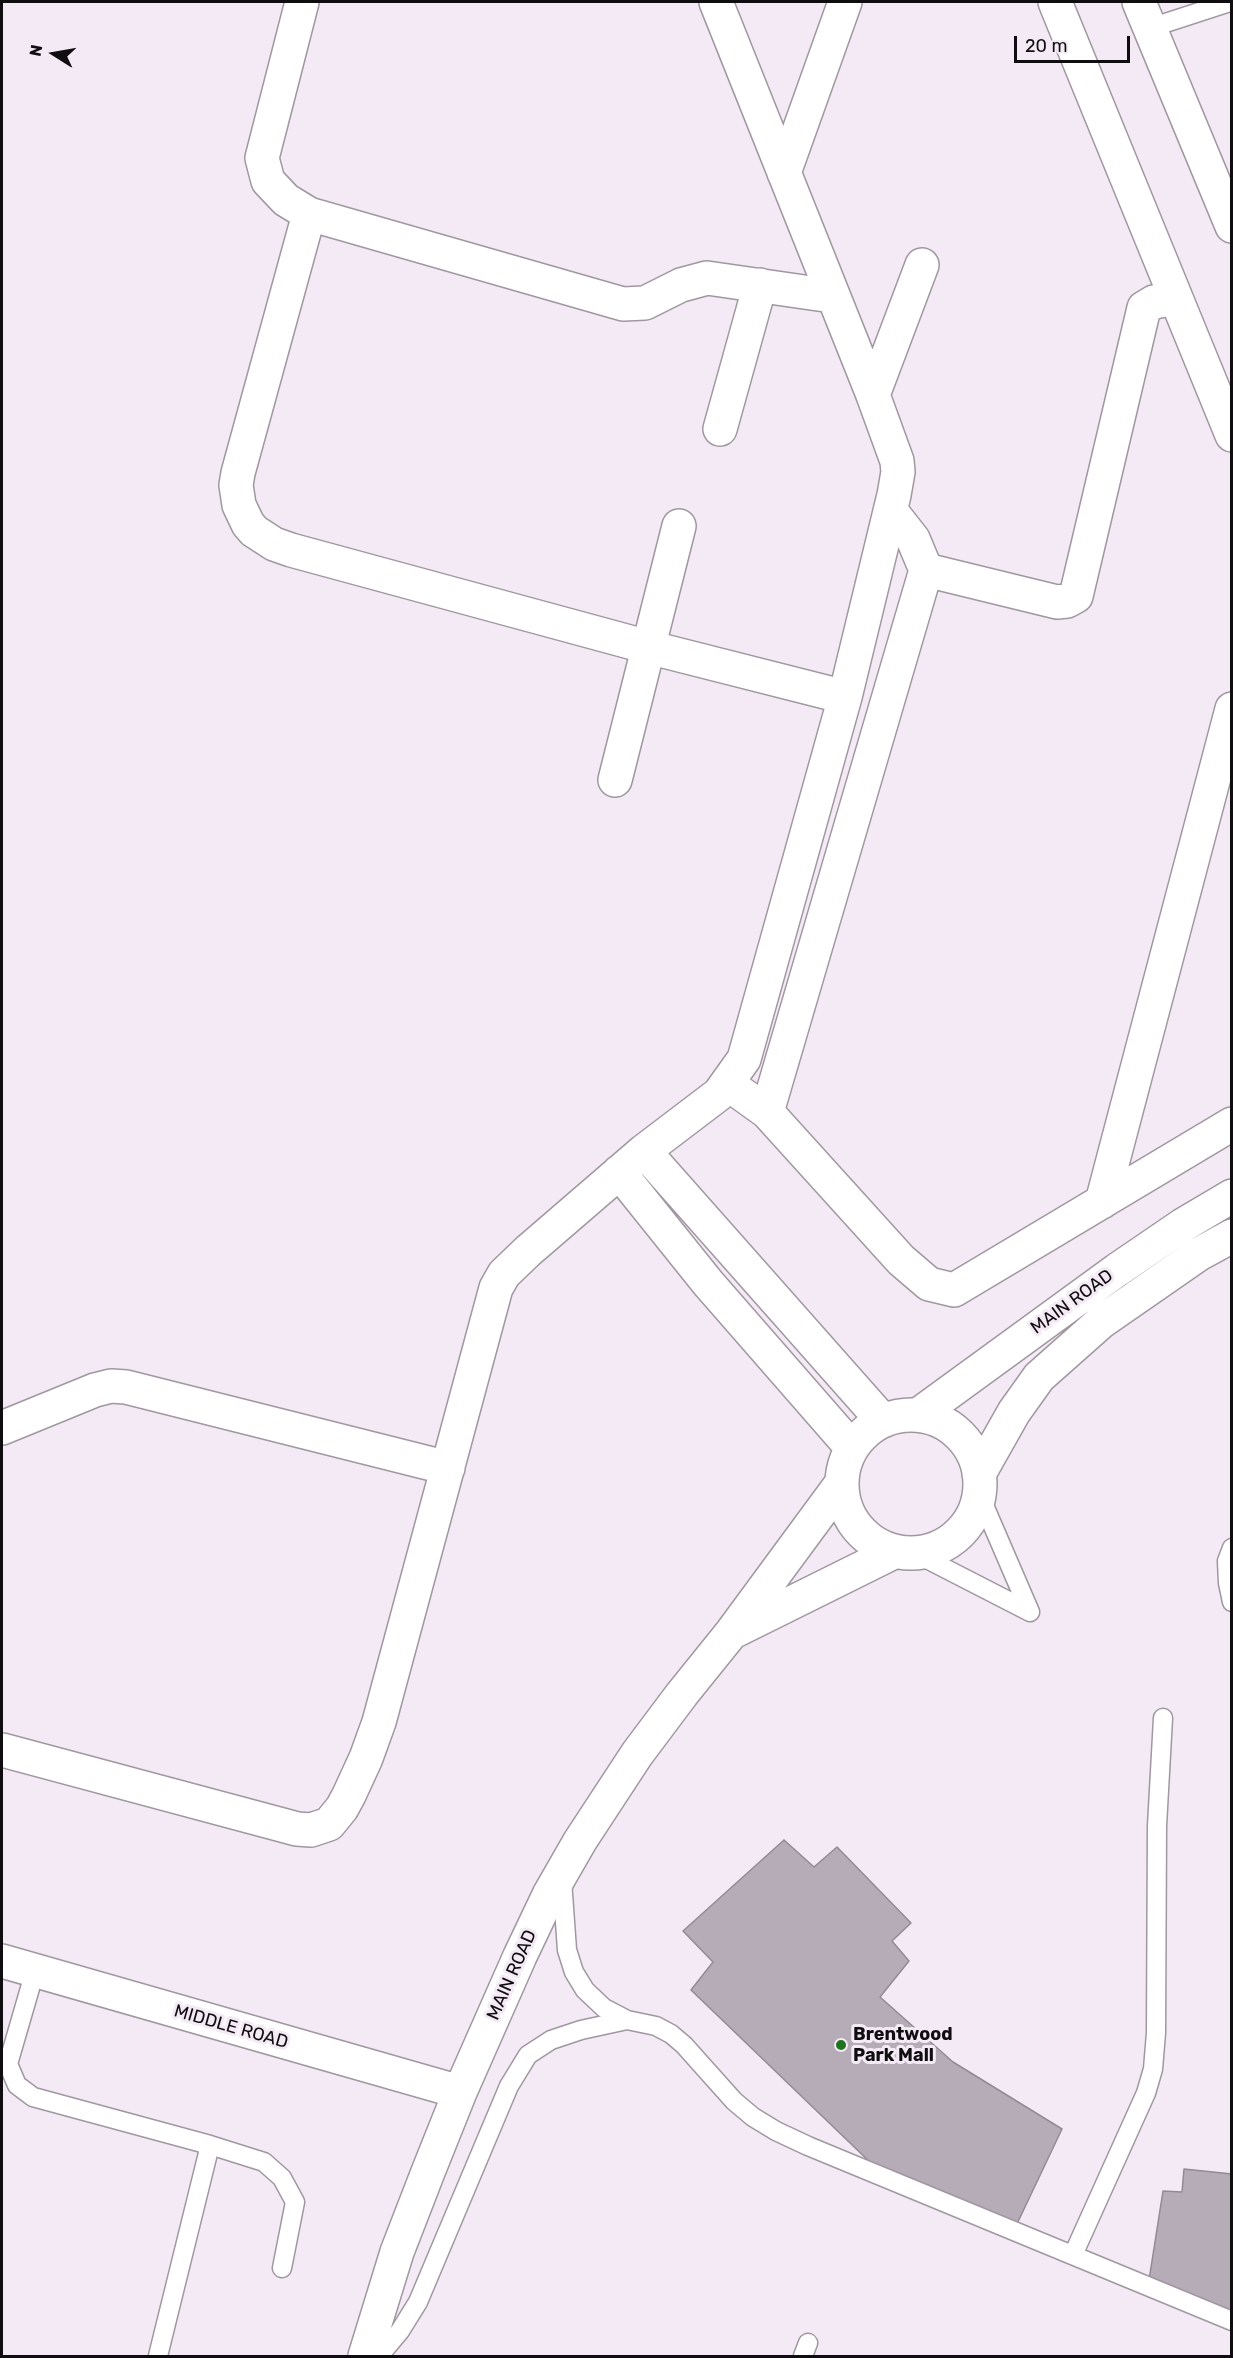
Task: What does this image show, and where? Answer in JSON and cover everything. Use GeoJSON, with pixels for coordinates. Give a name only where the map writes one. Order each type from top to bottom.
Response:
{"type":"FeatureCollection","features":[{"type":"Feature","properties":{"kind":"street"},"geometry":{"type":"LineString","coordinates":[[302,2],[262,158],[268,182],[286,200],[309,214],[623,304],[645,303],[700,278],[720,278],[832,296]]}},
{"type":"Feature","properties":{"kind":"street"},"geometry":{"type":"LineString","coordinates":[[2,1750],[287,1826],[311,1830],[329,1824],[350,1795],[373,1740],[496,1288],[504,1274],[528,1251],[644,1151],[719,1094],[744,1059],[845,697],[897,484],[897,461],[717,2]]}},
{"type":"Feature","properties":{"kind":"street"},"geometry":{"type":"LineString","coordinates":[[784,173],[845,2]]}},
{"type":"Feature","properties":{"kind":"street"},"geometry":{"type":"LineString","coordinates":[[1055,2],[1232,435]]}},
{"type":"Feature","properties":{"kind":"street"},"geometry":{"type":"LineString","coordinates":[[1145,15],[1232,226]]}},
{"type":"Feature","properties":{"kind":"street"},"geometry":{"type":"LineString","coordinates":[[309,214],[238,473],[236,485],[239,505],[248,524],[264,538],[291,550],[648,647],[845,697]]}},
{"type":"Feature","properties":{"kind":"street"},"geometry":{"type":"LineString","coordinates":[[873,395],[922,265]]}},
{"type":"Feature","properties":{"kind":"street"},"geometry":{"type":"LineString","coordinates":[[720,429],[760,285]]}},
{"type":"Feature","properties":{"kind":"street"},"geometry":{"type":"LineString","coordinates":[[926,570],[1057,602],[1067,601],[1076,596],[1144,308],[1154,302],[1176,298]]}},
{"type":"Feature","properties":{"kind":"street"},"geometry":{"type":"LineString","coordinates":[[767,1112],[926,570],[913,539],[891,511]]}},
{"type":"Feature","properties":{"kind":"street"},"geometry":{"type":"LineString","coordinates":[[615,780],[679,526]]}},
{"type":"Feature","properties":{"kind":"street"},"geometry":{"type":"LineString","coordinates":[[1102,1202],[1232,709]]}},
{"type":"Feature","properties":{"kind":"street"},"geometry":{"type":"LineString","coordinates":[[728,1084],[767,1112],[901,1260],[929,1284],[954,1290],[1232,1124]]}},
{"type":"Feature","properties":{"kind":"street"},"geometry":{"type":"LineString","coordinates":[[644,1151],[883,1421]]}},
{"type":"Feature","properties":{"kind":"street"},"geometry":{"type":"LineString","coordinates":[[619,1172],[708,1283],[852,1448]]}},
{"type":"Feature","properties":{"kind":"street","name":"MAIN ROAD"},"geometry":{"type":"LineString","coordinates":[[906,1553],[873,1543],[856,1528],[845,1507],[841,1484],[845,1461],[856,1440],[874,1425],[883,1421],[895,1416],[918,1414],[1117,1270],[1183,1225],[1232,1196]]}},
{"type":"Feature","properties":{"kind":"street","name":"MAIN ROAD"},"geometry":{"type":"LineString","coordinates":[[732,1632],[906,1553],[939,1548],[958,1536],[972,1518],[980,1485],[1014,1412],[1047,1369],[1101,1322],[1199,1254],[1232,1236]]}},
{"type":"Feature","properties":{"kind":"street"},"geometry":{"type":"LineString","coordinates":[[2,1428],[95,1390],[111,1386],[126,1387],[448,1468]]}},
{"type":"Feature","properties":{"kind":"street"},"geometry":{"type":"LineString","coordinates":[[918,1414],[940,1421],[959,1434],[973,1452],[980,1485]]}},
{"type":"Feature","properties":{"kind":"street","name":"MAIN ROAD"},"geometry":{"type":"LineString","coordinates":[[365,2356],[397,2252],[460,2092],[520,1956],[562,1873],[637,1754],[732,1632],[841,1484]]}},
{"type":"Feature","properties":{"kind":"street","name":"MIDDLE ROAD"},"geometry":{"type":"LineString","coordinates":[[2,1961],[460,2092]]}},
{"type":"Feature","properties":{"kind":"lane"},"geometry":{"type":"LineString","coordinates":[[1145,15],[1230,2]]}},
{"type":"Feature","properties":{"kind":"lane"},"geometry":{"type":"LineString","coordinates":[[906,1553],[1030,1612],[980,1485]]}},
{"type":"Feature","properties":{"kind":"lane"},"geometry":{"type":"LineString","coordinates":[[1232,1548],[1227,1562],[1227,1583],[1232,1602]]}},
{"type":"Feature","properties":{"kind":"lane"},"geometry":{"type":"LineString","coordinates":[[1073,2255],[1146,2093],[1153,2069],[1156,2033],[1157,1837],[1163,1718]]}},
{"type":"Feature","properties":{"kind":"lane"},"geometry":{"type":"LineString","coordinates":[[562,1873],[567,1950],[574,1972],[585,1990],[604,2008],[627,2020],[656,2026],[671,2034],[684,2045],[734,2101],[753,2117],[776,2131],[1232,2321]]}},
{"type":"Feature","properties":{"kind":"lane"},"geometry":{"type":"LineString","coordinates":[[35,1971],[8,2064],[16,2085],[33,2097],[264,2162],[282,2178],[295,2202],[282,2268]]}},
{"type":"Feature","properties":{"kind":"lane"},"geometry":{"type":"LineString","coordinates":[[379,2356],[400,2331],[418,2302],[509,2086],[528,2055],[551,2040],[581,2030],[627,2020]]}},
{"type":"Feature","properties":{"kind":"lane"},"geometry":{"type":"LineString","coordinates":[[158,2356],[210,2145]]}},
{"type":"Feature","properties":{"kind":"building","name":"Brentwood Park Mall"},"geometry":{"type":"Polygon","coordinates":[[[784,1840],[814,1867],[837,1847],[911,1923],[892,1941],[909,1961],[880,1997],[953,2062],[1062,2129],[1016,2226],[875,2167],[691,1990],[713,1962],[683,1931],[784,1840]]]}},
{"type":"Feature","properties":{"kind":"building"},"geometry":{"type":"Polygon","coordinates":[[[1184,2169],[1232,2174],[1232,2313],[1149,2280],[1163,2191],[1182,2192],[1184,2169]]]}},
{"type":"Feature","properties":{"kind":"place","name":"Brentwood Park Mall"},"geometry":{"type":"Point","coordinates":[841,2045]}}]}
